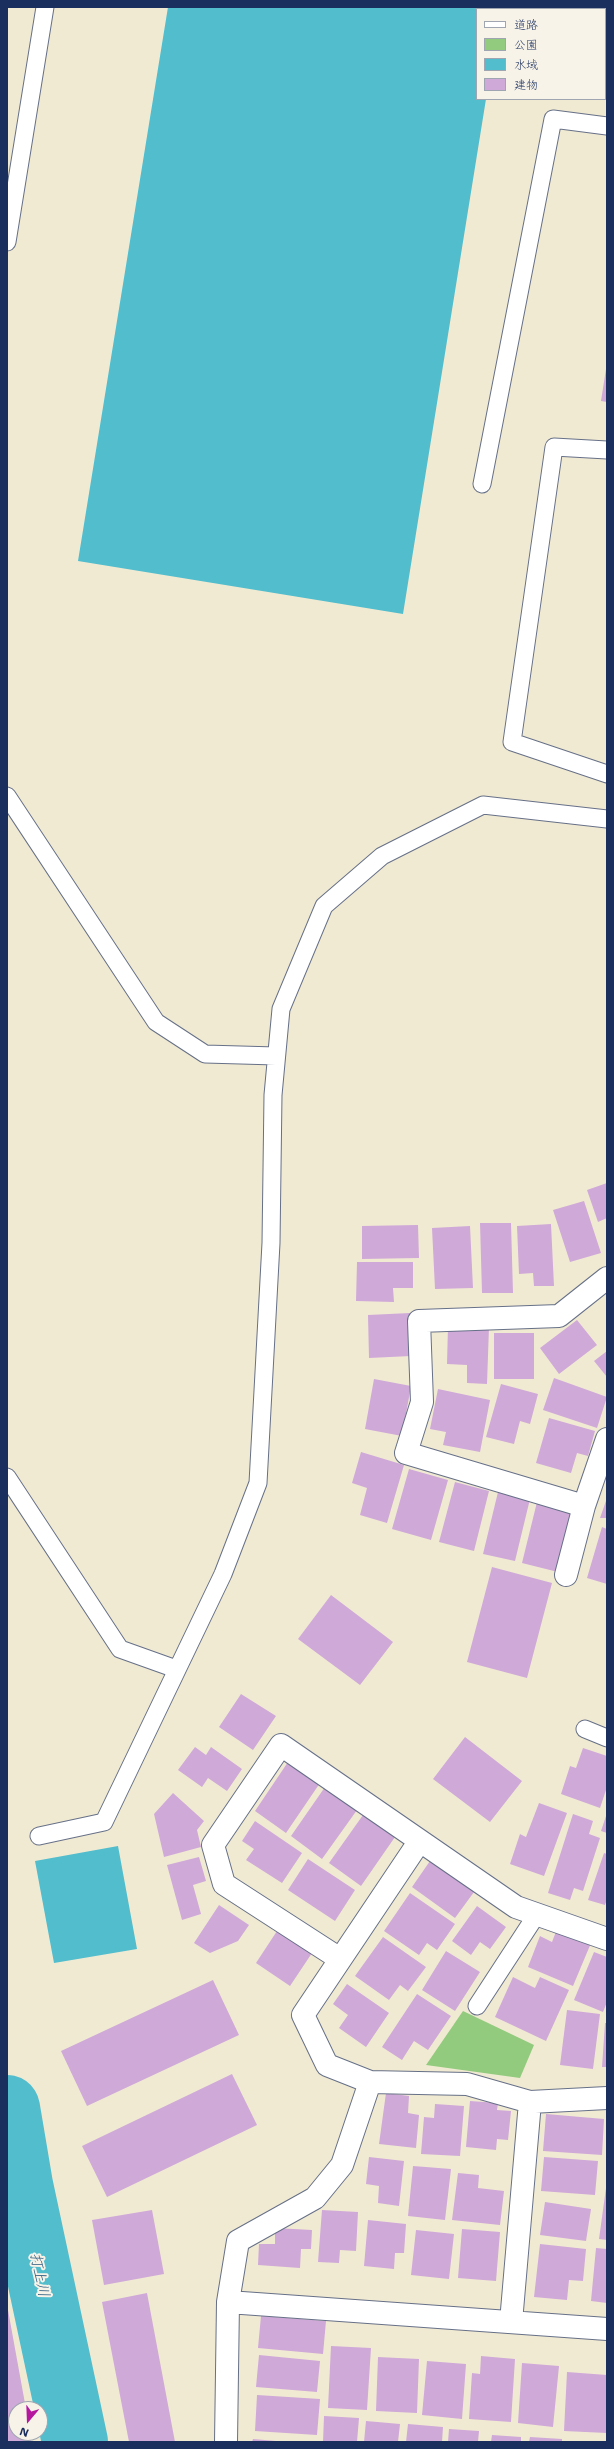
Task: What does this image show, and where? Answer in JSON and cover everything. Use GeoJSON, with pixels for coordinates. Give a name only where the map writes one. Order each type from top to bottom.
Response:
{"type":"FeatureCollection","features":[{"type":"Feature","properties":{"kind":"street"},"geometry":{"type":"LineString","coordinates":[[584,1506],[406,1453],[422,1402],[419,1321],[559,1316],[607,1278]]}},
{"type":"Feature","properties":{"kind":"street"},"geometry":{"type":"LineString","coordinates":[[566,1575],[584,1506],[607,1439]]}},
{"type":"Feature","properties":{"kind":"street"},"geometry":{"type":"LineString","coordinates":[[340,1959],[224,1884],[213,1845],[281,1745],[420,1842],[516,1906],[607,1939]]}},
{"type":"Feature","properties":{"kind":"street"},"geometry":{"type":"LineString","coordinates":[[420,1842],[303,2015],[327,2064],[370,2082],[467,2084],[530,2102],[607,2098]]}},
{"type":"Feature","properties":{"kind":"street"},"geometry":{"type":"LineString","coordinates":[[226,2442],[228,2302],[238,2241],[315,2198],[342,2165],[370,2082]]}},
{"type":"Feature","properties":{"kind":"street"},"geometry":{"type":"LineString","coordinates":[[511,2322],[530,2102]]}},
{"type":"Feature","properties":{"kind":"street"},"geometry":{"type":"LineString","coordinates":[[228,2302],[607,2329]]}},
{"type":"Feature","properties":{"kind":"lane"},"geometry":{"type":"LineString","coordinates":[[7,242],[45,7]]}},
{"type":"Feature","properties":{"kind":"lane"},"geometry":{"type":"LineString","coordinates":[[482,484],[553,119],[607,126]]}},
{"type":"Feature","properties":{"kind":"lane"},"geometry":{"type":"LineString","coordinates":[[607,450],[554,447],[512,742],[607,774]]}},
{"type":"Feature","properties":{"kind":"lane"},"geometry":{"type":"LineString","coordinates":[[7,796],[156,1022],[205,1054],[276,1056]]}},
{"type":"Feature","properties":{"kind":"lane"},"geometry":{"type":"LineString","coordinates":[[39,1836],[104,1822],[176,1669],[223,1574],[258,1483],[271,1243],[273,1095],[281,1009],[324,906],[382,856],[483,805],[607,819]]}},
{"type":"Feature","properties":{"kind":"lane"},"geometry":{"type":"LineString","coordinates":[[7,1476],[120,1649],[176,1669]]}},
{"type":"Feature","properties":{"kind":"lane"},"geometry":{"type":"LineString","coordinates":[[585,1729],[607,1738]]}},
{"type":"Feature","properties":{"kind":"lane"},"geometry":{"type":"LineString","coordinates":[[477,2006],[537,1914]]}},
{"type":"Feature","properties":{"kind":"green space"},"geometry":{"type":"Polygon","coordinates":[[[463,2011],[534,2045],[520,2078],[426,2065],[463,2011]]]}},
{"type":"Feature","properties":{"kind":"water"},"geometry":{"type":"Polygon","coordinates":[[[168,7],[501,7],[476,8],[476,100],[486,100],[403,614],[78,561],[168,7]]]}},
{"type":"Feature","properties":{"kind":"water"},"geometry":{"type":"Polygon","coordinates":[[[118,1846],[137,1949],[54,1963],[35,1861],[118,1846]]]}},
{"type":"Feature","properties":{"kind":"building"},"geometry":{"type":"Polygon","coordinates":[[[545,7],[577,7],[577,8],[545,7]]]}},
{"type":"Feature","properties":{"kind":"building"},"geometry":{"type":"Polygon","coordinates":[[[607,369],[607,402],[601,401],[607,369]]]}},
{"type":"Feature","properties":{"kind":"building"},"geometry":{"type":"Polygon","coordinates":[[[607,1183],[607,1218],[598,1222],[587,1190],[607,1183]]]}},
{"type":"Feature","properties":{"kind":"building"},"geometry":{"type":"Polygon","coordinates":[[[584,1201],[601,1253],[570,1262],[553,1210],[584,1201]]]}},
{"type":"Feature","properties":{"kind":"building"},"geometry":{"type":"Polygon","coordinates":[[[480,1223],[511,1223],[513,1293],[482,1293],[480,1223]]]}},
{"type":"Feature","properties":{"kind":"building"},"geometry":{"type":"Polygon","coordinates":[[[551,1224],[554,1286],[534,1286],[533,1273],[519,1274],[517,1226],[551,1224]]]}},
{"type":"Feature","properties":{"kind":"building"},"geometry":{"type":"Polygon","coordinates":[[[418,1225],[419,1258],[362,1259],[362,1226],[418,1225]]]}},
{"type":"Feature","properties":{"kind":"building"},"geometry":{"type":"Polygon","coordinates":[[[470,1226],[473,1288],[435,1289],[432,1228],[470,1226]]]}},
{"type":"Feature","properties":{"kind":"building"},"geometry":{"type":"Polygon","coordinates":[[[357,1262],[413,1262],[413,1288],[393,1288],[394,1302],[356,1301],[357,1262]]]}},
{"type":"Feature","properties":{"kind":"building"},"geometry":{"type":"Polygon","coordinates":[[[410,1313],[411,1356],[369,1358],[368,1315],[410,1313]]]}},
{"type":"Feature","properties":{"kind":"building"},"geometry":{"type":"Polygon","coordinates":[[[577,1320],[597,1345],[559,1374],[540,1348],[577,1320]]]}},
{"type":"Feature","properties":{"kind":"building"},"geometry":{"type":"Polygon","coordinates":[[[448,1326],[489,1327],[487,1384],[467,1383],[467,1365],[447,1364],[448,1326]]]}},
{"type":"Feature","properties":{"kind":"building"},"geometry":{"type":"Polygon","coordinates":[[[494,1333],[534,1333],[534,1379],[494,1379],[494,1333]]]}},
{"type":"Feature","properties":{"kind":"building"},"geometry":{"type":"Polygon","coordinates":[[[607,1351],[607,1377],[594,1361],[607,1351]]]}},
{"type":"Feature","properties":{"kind":"building"},"geometry":{"type":"Polygon","coordinates":[[[554,1378],[607,1397],[597,1428],[543,1410],[554,1378]]]}},
{"type":"Feature","properties":{"kind":"building"},"geometry":{"type":"Polygon","coordinates":[[[374,1379],[411,1386],[402,1436],[365,1429],[374,1379]]]}},
{"type":"Feature","properties":{"kind":"building"},"geometry":{"type":"Polygon","coordinates":[[[501,1384],[538,1394],[530,1424],[520,1421],[514,1444],[486,1437],[501,1384]]]}},
{"type":"Feature","properties":{"kind":"building"},"geometry":{"type":"Polygon","coordinates":[[[438,1389],[490,1400],[480,1452],[443,1445],[446,1432],[430,1429],[438,1389]]]}},
{"type":"Feature","properties":{"kind":"building"},"geometry":{"type":"Polygon","coordinates":[[[549,1418],[595,1431],[588,1456],[577,1453],[571,1473],[536,1463],[549,1418]]]}},
{"type":"Feature","properties":{"kind":"building"},"geometry":{"type":"Polygon","coordinates":[[[361,1452],[404,1465],[387,1523],[360,1515],[367,1488],[352,1483],[361,1452]]]}},
{"type":"Feature","properties":{"kind":"building"},"geometry":{"type":"Polygon","coordinates":[[[409,1469],[448,1480],[431,1540],[392,1529],[409,1469]]]}},
{"type":"Feature","properties":{"kind":"building"},"geometry":{"type":"Polygon","coordinates":[[[455,1482],[489,1491],[474,1551],[439,1542],[455,1482]]]}},
{"type":"Feature","properties":{"kind":"building"},"geometry":{"type":"Polygon","coordinates":[[[498,1492],[530,1499],[515,1561],[483,1554],[498,1492]]]}},
{"type":"Feature","properties":{"kind":"building"},"geometry":{"type":"Polygon","coordinates":[[[607,1498],[607,1518],[600,1518],[607,1498]]]}},
{"type":"Feature","properties":{"kind":"building"},"geometry":{"type":"Polygon","coordinates":[[[537,1502],[573,1511],[558,1572],[522,1563],[537,1502]]]}},
{"type":"Feature","properties":{"kind":"building"},"geometry":{"type":"Polygon","coordinates":[[[602,1527],[607,1529],[607,1584],[587,1578],[602,1527]]]}},
{"type":"Feature","properties":{"kind":"building"},"geometry":{"type":"Polygon","coordinates":[[[492,1567],[552,1583],[527,1678],[467,1662],[492,1567]]]}},
{"type":"Feature","properties":{"kind":"building"},"geometry":{"type":"Polygon","coordinates":[[[331,1595],[393,1642],[360,1685],[298,1639],[331,1595]]]}},
{"type":"Feature","properties":{"kind":"building"},"geometry":{"type":"Polygon","coordinates":[[[241,1694],[276,1716],[253,1750],[219,1727],[241,1694]]]}},
{"type":"Feature","properties":{"kind":"building"},"geometry":{"type":"Polygon","coordinates":[[[465,1737],[522,1781],[490,1822],[433,1779],[465,1737]]]}},
{"type":"Feature","properties":{"kind":"building"},"geometry":{"type":"Polygon","coordinates":[[[195,1747],[206,1755],[211,1747],[242,1769],[227,1791],[208,1778],[202,1787],[178,1770],[195,1747]]]}},
{"type":"Feature","properties":{"kind":"building"},"geometry":{"type":"Polygon","coordinates":[[[583,1748],[607,1756],[607,1787],[600,1808],[561,1794],[570,1766],[576,1768],[583,1748]]]}},
{"type":"Feature","properties":{"kind":"building"},"geometry":{"type":"Polygon","coordinates":[[[288,1762],[320,1783],[286,1833],[255,1811],[288,1762]]]}},
{"type":"Feature","properties":{"kind":"building"},"geometry":{"type":"Polygon","coordinates":[[[325,1787],[357,1810],[322,1859],[291,1836],[325,1787]]]}},
{"type":"Feature","properties":{"kind":"building"},"geometry":{"type":"Polygon","coordinates":[[[173,1793],[204,1821],[197,1830],[201,1847],[164,1857],[154,1814],[173,1793]]]}},
{"type":"Feature","properties":{"kind":"building"},"geometry":{"type":"Polygon","coordinates":[[[539,1803],[567,1813],[544,1876],[510,1864],[520,1834],[526,1837],[539,1803]]]}},
{"type":"Feature","properties":{"kind":"building"},"geometry":{"type":"Polygon","coordinates":[[[607,1813],[607,1833],[601,1831],[607,1813]]]}},
{"type":"Feature","properties":{"kind":"building"},"geometry":{"type":"Polygon","coordinates":[[[573,1814],[593,1821],[589,1834],[600,1838],[583,1891],[574,1888],[570,1900],[548,1893],[573,1814]]]}},
{"type":"Feature","properties":{"kind":"building"},"geometry":{"type":"Polygon","coordinates":[[[363,1815],[395,1837],[361,1886],[329,1863],[363,1815]]]}},
{"type":"Feature","properties":{"kind":"building"},"geometry":{"type":"Polygon","coordinates":[[[255,1821],[302,1853],[282,1883],[246,1860],[254,1849],[242,1841],[255,1821]]]}},
{"type":"Feature","properties":{"kind":"building"},"geometry":{"type":"Polygon","coordinates":[[[604,1853],[607,1854],[607,1899],[605,1905],[588,1900],[604,1853]]]}},
{"type":"Feature","properties":{"kind":"building"},"geometry":{"type":"Polygon","coordinates":[[[199,1857],[206,1881],[193,1885],[201,1914],[182,1920],[167,1865],[199,1857]]]}},
{"type":"Feature","properties":{"kind":"building"},"geometry":{"type":"Polygon","coordinates":[[[308,1859],[355,1890],[335,1921],[288,1890],[308,1859]]]}},
{"type":"Feature","properties":{"kind":"building"},"geometry":{"type":"Polygon","coordinates":[[[430,1861],[474,1892],[455,1918],[412,1887],[430,1861]]]}},
{"type":"Feature","properties":{"kind":"building"},"geometry":{"type":"Polygon","coordinates":[[[410,1893],[455,1924],[437,1950],[427,1943],[419,1955],[384,1931],[410,1893]]]}},
{"type":"Feature","properties":{"kind":"building"},"geometry":{"type":"Polygon","coordinates":[[[219,1905],[249,1925],[238,1941],[210,1953],[194,1943],[219,1905]]]}},
{"type":"Feature","properties":{"kind":"building"},"geometry":{"type":"Polygon","coordinates":[[[477,1906],[506,1927],[490,1949],[480,1942],[471,1955],[452,1941],[477,1906]]]}},
{"type":"Feature","properties":{"kind":"building"},"geometry":{"type":"Polygon","coordinates":[[[557,1929],[591,1943],[573,1986],[528,1967],[540,1936],[552,1942],[557,1929]]]}},
{"type":"Feature","properties":{"kind":"building"},"geometry":{"type":"Polygon","coordinates":[[[277,1931],[312,1953],[290,1986],[256,1963],[277,1931]]]}},
{"type":"Feature","properties":{"kind":"building"},"geometry":{"type":"Polygon","coordinates":[[[383,1937],[426,1967],[408,1991],[400,1985],[389,2000],[355,1976],[383,1937]]]}},
{"type":"Feature","properties":{"kind":"building"},"geometry":{"type":"Polygon","coordinates":[[[446,1951],[480,1972],[455,2011],[422,1990],[446,1951]]]}},
{"type":"Feature","properties":{"kind":"building"},"geometry":{"type":"Polygon","coordinates":[[[594,1952],[607,1957],[607,2002],[603,2012],[574,2000],[594,1952]]]}},
{"type":"Feature","properties":{"kind":"building"},"geometry":{"type":"Polygon","coordinates":[[[513,1977],[535,1988],[540,1977],[569,1990],[546,2041],[495,2017],[513,1977]]]}},
{"type":"Feature","properties":{"kind":"building"},"geometry":{"type":"Polygon","coordinates":[[[213,1980],[239,2035],[87,2106],[61,2051],[213,1980]]]}},
{"type":"Feature","properties":{"kind":"building"},"geometry":{"type":"Polygon","coordinates":[[[347,1984],[389,2013],[366,2047],[339,2028],[348,2015],[333,2004],[347,1984]]]}},
{"type":"Feature","properties":{"kind":"building"},"geometry":{"type":"Polygon","coordinates":[[[417,1994],[451,2016],[428,2050],[414,2041],[402,2060],[382,2047],[417,1994]]]}},
{"type":"Feature","properties":{"kind":"building"},"geometry":{"type":"Polygon","coordinates":[[[567,2010],[600,2014],[593,2069],[560,2065],[567,2010]]]}},
{"type":"Feature","properties":{"kind":"building"},"geometry":{"type":"Polygon","coordinates":[[[605,2023],[607,2023],[607,2067],[602,2067],[605,2023]]]}},
{"type":"Feature","properties":{"kind":"building"},"geometry":{"type":"Polygon","coordinates":[[[232,2074],[257,2125],[107,2197],[82,2146],[232,2074]]]}},
{"type":"Feature","properties":{"kind":"building"},"geometry":{"type":"Polygon","coordinates":[[[386,2093],[409,2096],[408,2113],[419,2115],[416,2148],[379,2144],[386,2093]]]}},
{"type":"Feature","properties":{"kind":"building"},"geometry":{"type":"Polygon","coordinates":[[[470,2101],[498,2103],[497,2110],[511,2111],[508,2140],[497,2139],[496,2150],[466,2147],[470,2101]]]}},
{"type":"Feature","properties":{"kind":"building"},"geometry":{"type":"Polygon","coordinates":[[[435,2104],[464,2106],[460,2156],[421,2154],[424,2117],[434,2118],[435,2104]]]}},
{"type":"Feature","properties":{"kind":"building"},"geometry":{"type":"Polygon","coordinates":[[[546,2114],[604,2119],[602,2155],[543,2151],[546,2114]]]}},
{"type":"Feature","properties":{"kind":"building"},"geometry":{"type":"Polygon","coordinates":[[[369,2157],[404,2161],[399,2206],[378,2203],[379,2186],[366,2184],[369,2157]]]}},
{"type":"Feature","properties":{"kind":"building"},"geometry":{"type":"Polygon","coordinates":[[[544,2157],[598,2161],[595,2195],[541,2191],[544,2157]]]}},
{"type":"Feature","properties":{"kind":"building"},"geometry":{"type":"Polygon","coordinates":[[[413,2166],[451,2169],[445,2220],[408,2216],[413,2166]]]}},
{"type":"Feature","properties":{"kind":"building"},"geometry":{"type":"Polygon","coordinates":[[[458,2173],[479,2175],[478,2188],[504,2191],[500,2225],[452,2220],[458,2173]]]}},
{"type":"Feature","properties":{"kind":"building"},"geometry":{"type":"Polygon","coordinates":[[[607,2188],[607,2240],[599,2239],[607,2188]]]}},
{"type":"Feature","properties":{"kind":"building"},"geometry":{"type":"Polygon","coordinates":[[[545,2202],[591,2209],[586,2241],[540,2235],[545,2202]]]}},
{"type":"Feature","properties":{"kind":"building"},"geometry":{"type":"Polygon","coordinates":[[[152,2210],[164,2274],[104,2285],[92,2220],[152,2210]]]}},
{"type":"Feature","properties":{"kind":"building"},"geometry":{"type":"Polygon","coordinates":[[[322,2210],[358,2212],[356,2251],[340,2250],[339,2263],[318,2262],[322,2210]]]}},
{"type":"Feature","properties":{"kind":"building"},"geometry":{"type":"Polygon","coordinates":[[[368,2220],[406,2224],[404,2253],[395,2253],[394,2269],[364,2266],[368,2220]]]}},
{"type":"Feature","properties":{"kind":"building"},"geometry":{"type":"Polygon","coordinates":[[[275,2228],[312,2230],[311,2249],[301,2249],[300,2268],[258,2265],[259,2244],[275,2244],[275,2228]]]}},
{"type":"Feature","properties":{"kind":"building"},"geometry":{"type":"Polygon","coordinates":[[[462,2229],[500,2232],[496,2281],[458,2278],[462,2229]]]}},
{"type":"Feature","properties":{"kind":"building"},"geometry":{"type":"Polygon","coordinates":[[[416,2230],[454,2234],[449,2279],[411,2275],[416,2230]]]}},
{"type":"Feature","properties":{"kind":"building"},"geometry":{"type":"Polygon","coordinates":[[[540,2244],[586,2249],[583,2281],[569,2280],[567,2300],[534,2297],[540,2244]]]}},
{"type":"Feature","properties":{"kind":"building"},"geometry":{"type":"Polygon","coordinates":[[[596,2248],[607,2249],[607,2303],[591,2301],[596,2248]]]}},
{"type":"Feature","properties":{"kind":"building"},"geometry":{"type":"Polygon","coordinates":[[[147,2293],[175,2442],[129,2442],[102,2302],[147,2293]]]}},
{"type":"Feature","properties":{"kind":"building"},"geometry":{"type":"Polygon","coordinates":[[[8,2310],[25,2401],[8,2401],[8,2441],[31,2442],[7,2442],[8,2310]]]}},
{"type":"Feature","properties":{"kind":"building"},"geometry":{"type":"Polygon","coordinates":[[[261,2316],[326,2321],[323,2354],[258,2348],[261,2316]]]}},
{"type":"Feature","properties":{"kind":"building"},"geometry":{"type":"Polygon","coordinates":[[[331,2346],[371,2348],[367,2410],[328,2408],[331,2346]]]}},
{"type":"Feature","properties":{"kind":"building"},"geometry":{"type":"Polygon","coordinates":[[[259,2355],[320,2361],[317,2392],[256,2387],[259,2355]]]}},
{"type":"Feature","properties":{"kind":"building"},"geometry":{"type":"Polygon","coordinates":[[[481,2356],[515,2359],[511,2422],[469,2419],[472,2373],[480,2374],[481,2356]]]}},
{"type":"Feature","properties":{"kind":"building"},"geometry":{"type":"Polygon","coordinates":[[[378,2357],[419,2359],[417,2413],[376,2411],[378,2357]]]}},
{"type":"Feature","properties":{"kind":"building"},"geometry":{"type":"Polygon","coordinates":[[[427,2361],[466,2364],[462,2419],[422,2415],[427,2361]]]}},
{"type":"Feature","properties":{"kind":"building"},"geometry":{"type":"Polygon","coordinates":[[[522,2363],[559,2366],[553,2427],[518,2423],[522,2363]]]}},
{"type":"Feature","properties":{"kind":"building"},"geometry":{"type":"Polygon","coordinates":[[[567,2372],[607,2375],[607,2433],[564,2431],[567,2372]]]}},
{"type":"Feature","properties":{"kind":"building"},"geometry":{"type":"Polygon","coordinates":[[[257,2395],[320,2399],[317,2435],[255,2431],[257,2395]]]}},
{"type":"Feature","properties":{"kind":"building"},"geometry":{"type":"Polygon","coordinates":[[[324,2416],[359,2418],[357,2442],[323,2442],[324,2416]]]}},
{"type":"Feature","properties":{"kind":"building"},"geometry":{"type":"Polygon","coordinates":[[[366,2421],[400,2424],[398,2442],[364,2442],[366,2421]]]}},
{"type":"Feature","properties":{"kind":"building"},"geometry":{"type":"Polygon","coordinates":[[[408,2424],[443,2427],[442,2442],[406,2442],[408,2424]]]}},
{"type":"Feature","properties":{"kind":"building"},"geometry":{"type":"Polygon","coordinates":[[[449,2429],[479,2431],[478,2442],[448,2442],[449,2429]]]}},
{"type":"Feature","properties":{"kind":"building"},"geometry":{"type":"Polygon","coordinates":[[[492,2435],[521,2437],[521,2442],[491,2442],[492,2435]]]}},
{"type":"Feature","properties":{"kind":"building"},"geometry":{"type":"Polygon","coordinates":[[[530,2437],[562,2439],[562,2442],[529,2442],[530,2437]]]}},
{"type":"Feature","properties":{"kind":"building"},"geometry":{"type":"Polygon","coordinates":[[[253,2439],[276,2441],[252,2442],[253,2439]]]}},
{"type":"Feature","properties":{"kind":"waterway","name":"打上川"},"geometry":{"type":"LineString","coordinates":[[7,2108],[20,2185],[75,2442]]}}]}
